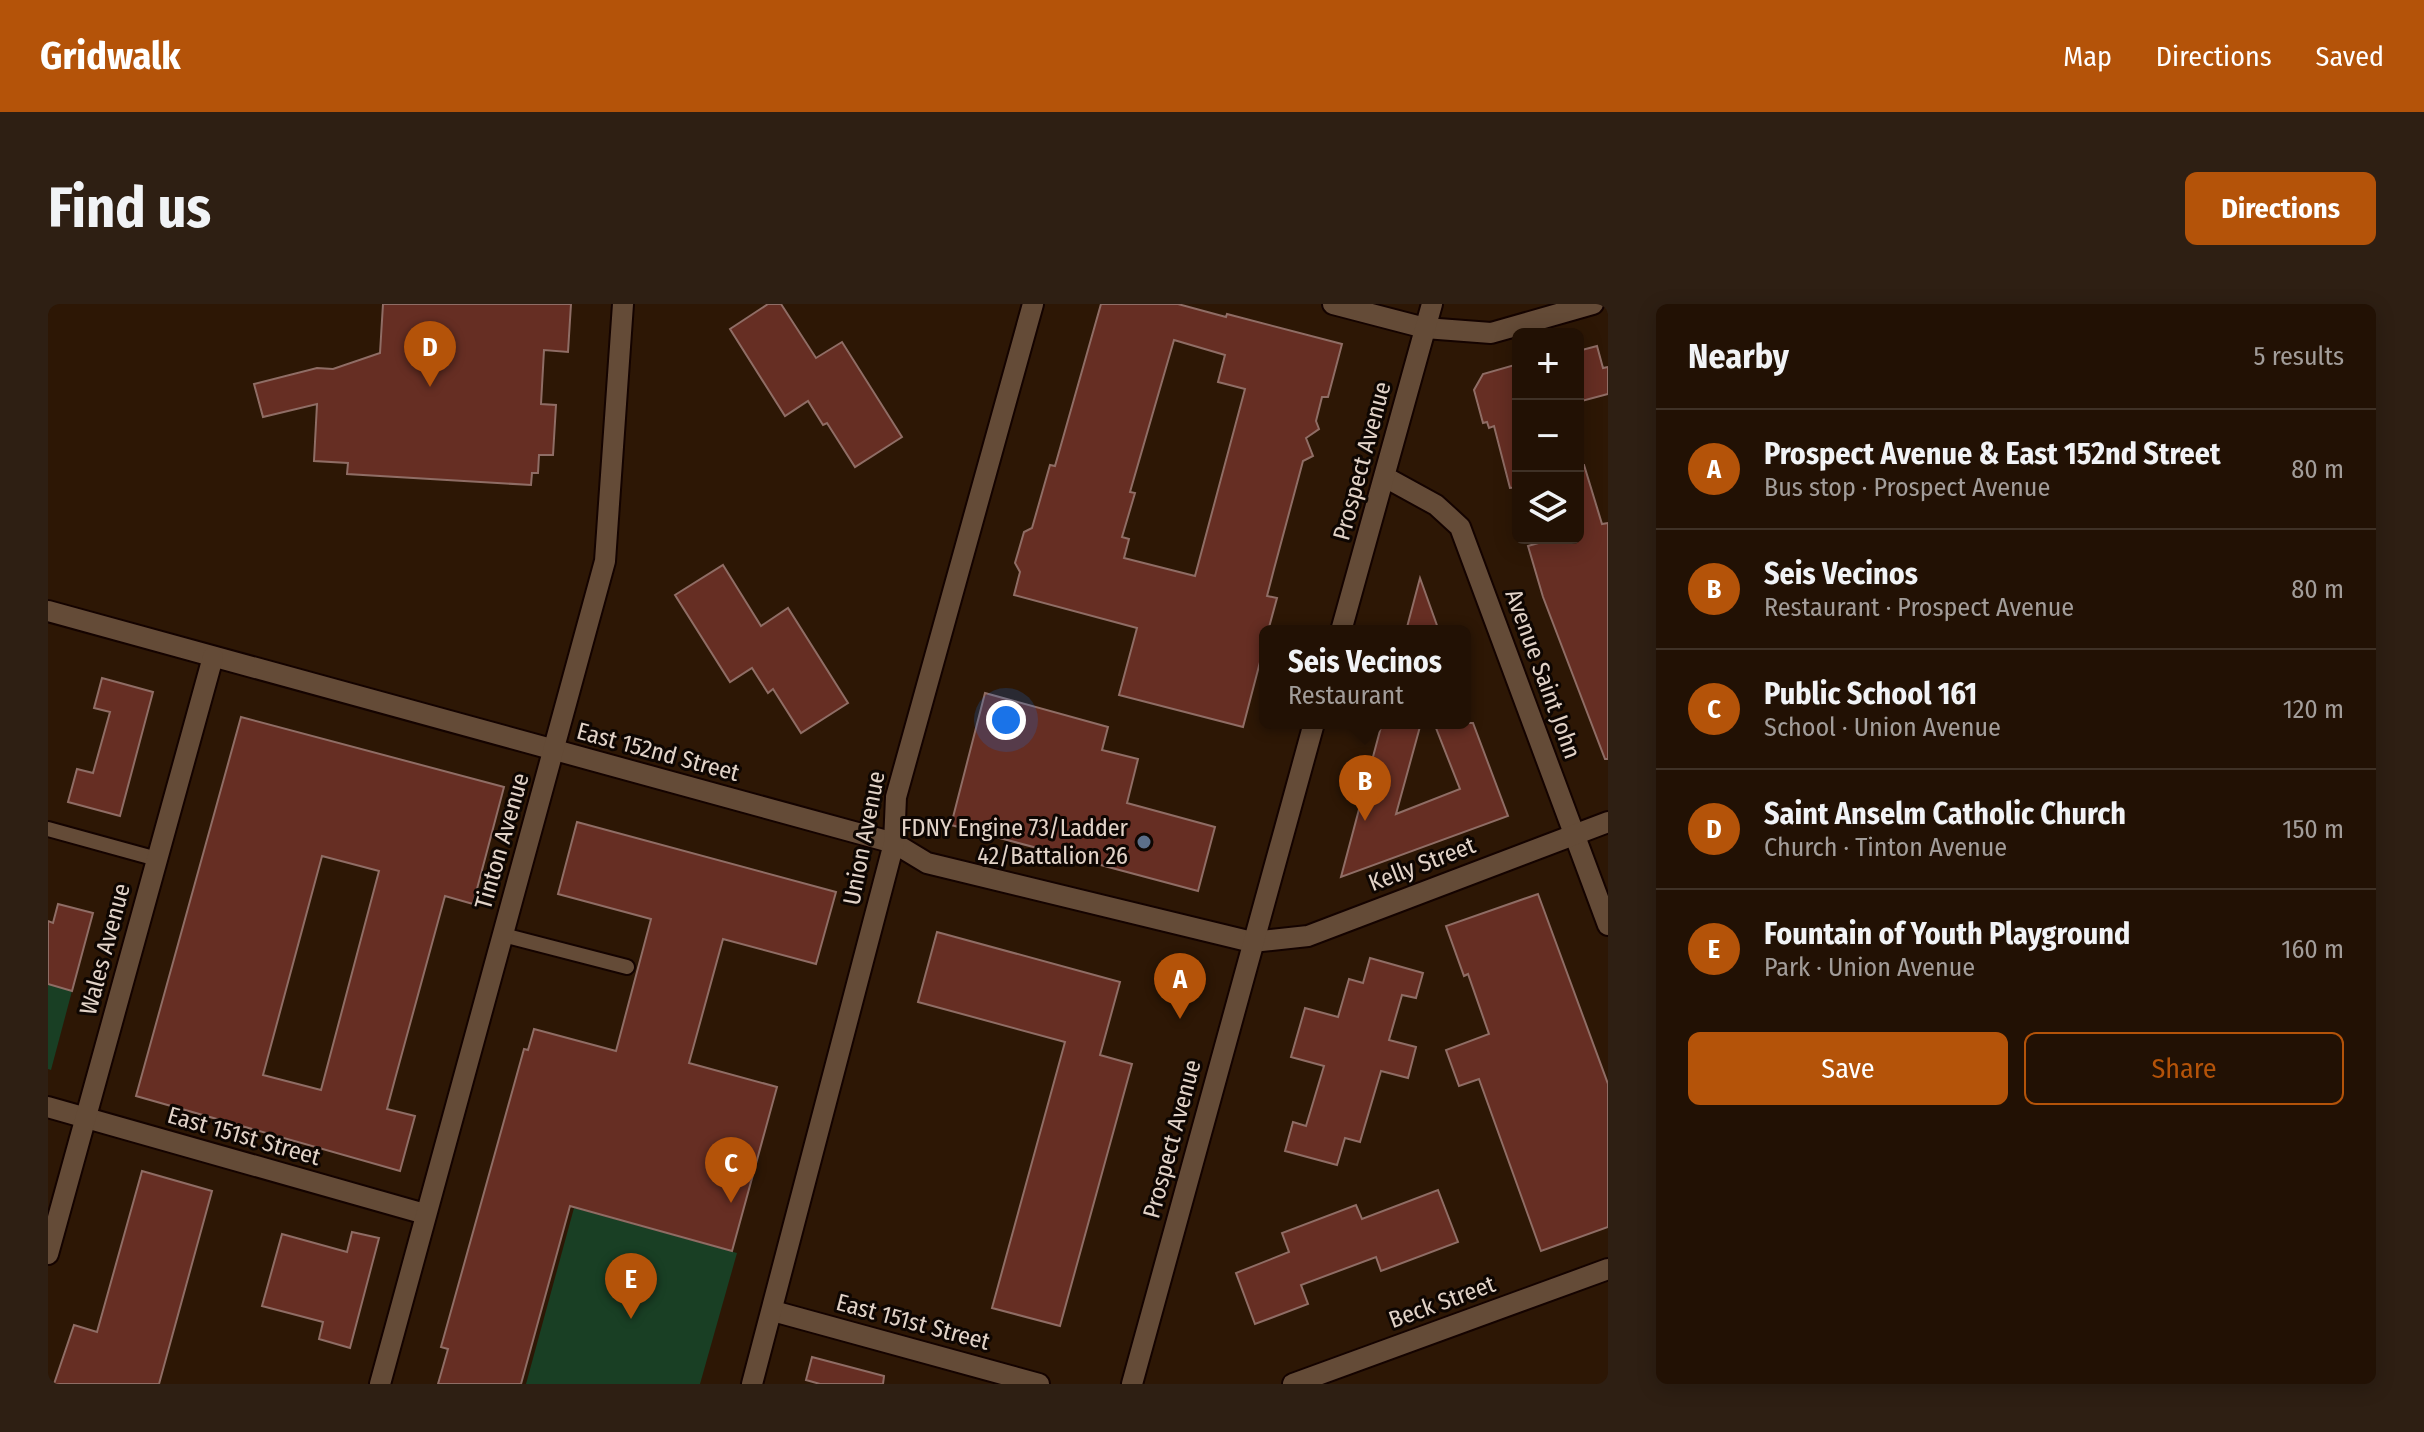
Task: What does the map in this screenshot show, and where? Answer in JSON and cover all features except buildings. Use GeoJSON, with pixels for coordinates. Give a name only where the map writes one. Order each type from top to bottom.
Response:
{"type":"FeatureCollection","features":[{"type":"Feature","properties":{"kind":"street","name":"Tinton Avenue"},"geometry":{"type":"LineString","coordinates":[[380,1384],[605,561],[623,304]]}},
{"type":"Feature","properties":{"kind":"street","name":"Union Avenue"},"geometry":{"type":"LineString","coordinates":[[752,1384],[894,843],[896,797],[1033,304]]}},
{"type":"Feature","properties":{"kind":"street"},"geometry":{"type":"LineString","coordinates":[[1333,304],[1425,328],[1491,333],[1593,304]]}},
{"type":"Feature","properties":{"kind":"street","name":"Prospect Avenue"},"geometry":{"type":"LineString","coordinates":[[1343,625],[1432,304]]}},
{"type":"Feature","properties":{"kind":"street","name":"Avenue Saint John"},"geometry":{"type":"LineString","coordinates":[[1385,477],[1436,505],[1460,527],[1608,925]]}},
{"type":"Feature","properties":{"kind":"street","name":"East 152nd Street"},"geometry":{"type":"LineString","coordinates":[[48,611],[894,843],[927,863],[1252,942]]}},
{"type":"Feature","properties":{"kind":"street","name":"Wales Avenue"},"geometry":{"type":"LineString","coordinates":[[48,1254],[213,657]]}},
{"type":"Feature","properties":{"kind":"street","name":"Prospect Avenue"},"geometry":{"type":"LineString","coordinates":[[1132,1384],[1312,729]]}},
{"type":"Feature","properties":{"kind":"street","name":"Kelly Street"},"geometry":{"type":"LineString","coordinates":[[1252,942],[1308,936],[1608,822]]}},
{"type":"Feature","properties":{"kind":"street","name":"East 151st Street"},"geometry":{"type":"LineString","coordinates":[[48,1107],[425,1214]]}},
{"type":"Feature","properties":{"kind":"street","name":"Beck Street"},"geometry":{"type":"LineString","coordinates":[[1293,1384],[1608,1269]]}},
{"type":"Feature","properties":{"kind":"street","name":"East 151st Street"},"geometry":{"type":"LineString","coordinates":[[773,1311],[1039,1384]]}},
{"type":"Feature","properties":{"kind":"lane"},"geometry":{"type":"LineString","coordinates":[[48,829],[157,859]]}},
{"type":"Feature","properties":{"kind":"lane"},"geometry":{"type":"LineString","coordinates":[[503,935],[627,967]]}},
{"type":"Feature","properties":{"kind":"green space"},"geometry":{"type":"Polygon","coordinates":[[[48,984],[72,991],[51,1070],[48,1069],[48,984]]]}},
{"type":"Feature","properties":{"kind":"green space"},"geometry":{"type":"Polygon","coordinates":[[[574,1208],[737,1253],[700,1384],[526,1384],[574,1208]]]}},
{"type":"Feature","properties":{"kind":"place","name":"Saint Anselm Catholic Church"},"geometry":{"type":"Point","coordinates":[430,387]}},
{"type":"Feature","properties":{"kind":"place","name":"Seis Vecinos"},"geometry":{"type":"Point","coordinates":[1365,821]}},
{"type":"Feature","properties":{"kind":"place","name":"FDNY Engine 73/Ladder 42/Battalion 26"},"geometry":{"type":"Point","coordinates":[1144,842]}},
{"type":"Feature","properties":{"kind":"place","name":"Prospect Avenue & East 152nd Street"},"geometry":{"type":"Point","coordinates":[1180,1019]}},
{"type":"Feature","properties":{"kind":"place","name":"Public School 161"},"geometry":{"type":"Point","coordinates":[731,1203]}},
{"type":"Feature","properties":{"kind":"place","name":"Fountain of Youth Playground"},"geometry":{"type":"Point","coordinates":[631,1319]}}]}
